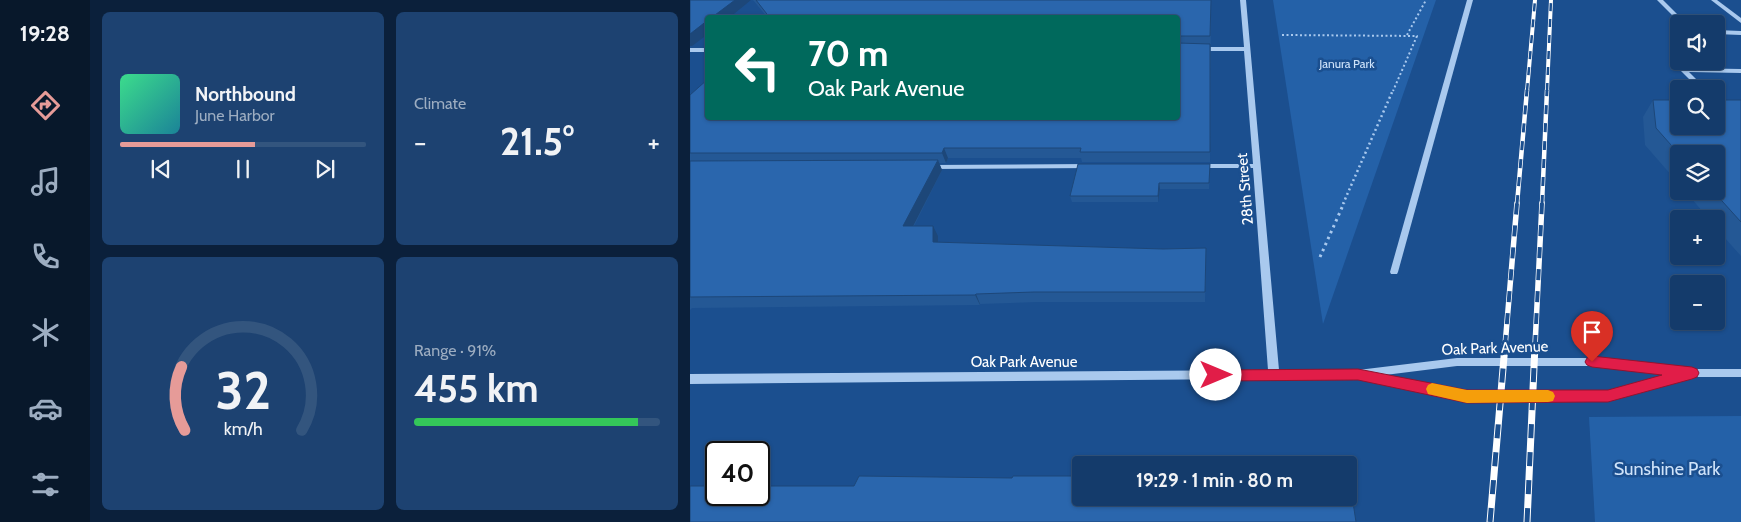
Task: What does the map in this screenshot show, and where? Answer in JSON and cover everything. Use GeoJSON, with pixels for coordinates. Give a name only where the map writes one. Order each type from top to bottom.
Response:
{"type":"FeatureCollection","features":[{"type":"Feature","properties":{"kind":"street","name":"28th Street"},"geometry":{"type":"LineString","coordinates":[[1243,0],[1274,375]]}},
{"type":"Feature","properties":{"kind":"street"},"geometry":{"type":"LineString","coordinates":[[1394,272],[1470,0]]}},
{"type":"Feature","properties":{"kind":"street"},"geometry":{"type":"LineString","coordinates":[[1714,0],[1741,21]]}},
{"type":"Feature","properties":{"kind":"street"},"geometry":{"type":"LineString","coordinates":[[1725,32],[1741,32]]}},
{"type":"Feature","properties":{"kind":"street"},"geometry":{"type":"LineString","coordinates":[[1180,49],[1248,49]]}},
{"type":"Feature","properties":{"kind":"street"},"geometry":{"type":"LineString","coordinates":[[690,50],[705,50]]}},
{"type":"Feature","properties":{"kind":"street"},"geometry":{"type":"LineString","coordinates":[[1694,80],[1683,70],[1741,71]]}},
{"type":"Feature","properties":{"kind":"street","name":"Oak Park Avenue"},"geometry":{"type":"LineString","coordinates":[[690,379],[1358,374],[1457,362],[1592,362],[1692,373],[1741,373]]}},
{"type":"Feature","properties":{"kind":"street","name":"Oak Park Avenue"},"geometry":{"type":"LineString","coordinates":[[1358,374],[1467,396],[1608,396],[1692,373]]}},
{"type":"Feature","properties":{"kind":"lane"},"geometry":{"type":"LineString","coordinates":[[1660,0],[1675,15]]}},
{"type":"Feature","properties":{"kind":"lane"},"geometry":{"type":"LineString","coordinates":[[919,167],[1098,166]]}},
{"type":"Feature","properties":{"kind":"lane"},"geometry":{"type":"LineString","coordinates":[[1187,166],[1257,166]]}},
{"type":"Feature","properties":{"kind":"path"},"geometry":{"type":"LineString","coordinates":[[1406,36],[1426,0]]}},
{"type":"Feature","properties":{"kind":"path"},"geometry":{"type":"LineString","coordinates":[[1282,35],[1418,36],[1320,256]]}},
{"type":"Feature","properties":{"kind":"green space","name":"Janura Park"},"geometry":{"type":"Polygon","coordinates":[[[1273,0],[1436,0],[1323,324],[1273,0]]]}},
{"type":"Feature","properties":{"kind":"green space","name":"Sunshine Park"},"geometry":{"type":"Polygon","coordinates":[[[1741,416],[1741,522],[1595,522],[1589,417],[1741,416]]]}},
{"type":"Feature","properties":{"kind":"building"},"geometry":{"type":"Polygon","coordinates":[[[690,0],[735,0],[715,15],[705,15],[705,22],[690,34],[690,0]]]}},
{"type":"Feature","properties":{"kind":"building"},"geometry":{"type":"Polygon","coordinates":[[[756,0],[1211,0],[1210,36],[1180,36],[1180,15],[768,15],[756,0]]]}},
{"type":"Feature","properties":{"kind":"building"},"geometry":{"type":"Polygon","coordinates":[[[1180,43],[1210,44],[1210,152],[1080,152],[1081,148],[944,148],[942,153],[690,153],[690,95],[705,82],[705,120],[1180,120],[1180,43]]]}},
{"type":"Feature","properties":{"kind":"building"},"geometry":{"type":"Polygon","coordinates":[[[1653,100],[1670,100],[1670,135],[1725,135],[1725,100],[1741,100],[1741,222],[1721,200],[1725,200],[1725,145],[1671,145],[1656,128],[1653,100]]]}},
{"type":"Feature","properties":{"kind":"building"},"geometry":{"type":"Polygon","coordinates":[[[938,160],[903,226],[933,226],[933,242],[1163,249],[1206,248],[1205,292],[1034,292],[975,295],[690,297],[690,161],[938,160]]]}},
{"type":"Feature","properties":{"kind":"building"},"geometry":{"type":"Polygon","coordinates":[[[1078,164],[1210,164],[1209,183],[1159,183],[1158,196],[1070,196],[1078,164]]]}},
{"type":"Feature","properties":{"kind":"building"},"geometry":{"type":"Polygon","coordinates":[[[859,476],[1012,478],[1013,476],[1072,476],[1072,506],[1354,506],[1356,522],[690,522],[690,486],[705,486],[705,506],[770,506],[770,486],[854,486],[859,476]]]}},
{"type":"Feature","properties":{"kind":"railway"},"geometry":{"type":"LineString","coordinates":[[1527,91],[1535,0]]}},
{"type":"Feature","properties":{"kind":"railway"},"geometry":{"type":"LineString","coordinates":[[1547,91],[1551,0]]}},
{"type":"Feature","properties":{"kind":"railway"},"geometry":{"type":"LineString","coordinates":[[1517,204],[1527,90]]}},
{"type":"Feature","properties":{"kind":"railway"},"geometry":{"type":"LineString","coordinates":[[1542,204],[1547,90]]}},
{"type":"Feature","properties":{"kind":"railway"},"geometry":{"type":"LineString","coordinates":[[1505,346],[1517,203]]}},
{"type":"Feature","properties":{"kind":"railway"},"geometry":{"type":"LineString","coordinates":[[1535,346],[1542,203]]}},
{"type":"Feature","properties":{"kind":"railway"},"geometry":{"type":"LineString","coordinates":[[1490,522],[1505,345]]}},
{"type":"Feature","properties":{"kind":"railway"},"geometry":{"type":"LineString","coordinates":[[1527,522],[1535,345]]}},
{"type":"Feature","properties":{"kind":"slow traffic"},"geometry":{"type":"LineString","coordinates":[[1432,389],[1467,396],[1548,396]]}},
{"type":"Feature","properties":{"kind":"route"},"geometry":{"type":"LineString","coordinates":[[1216,375],[1358,374],[1467,396],[1608,396],[1692,373],[1592,362]]}}]}
